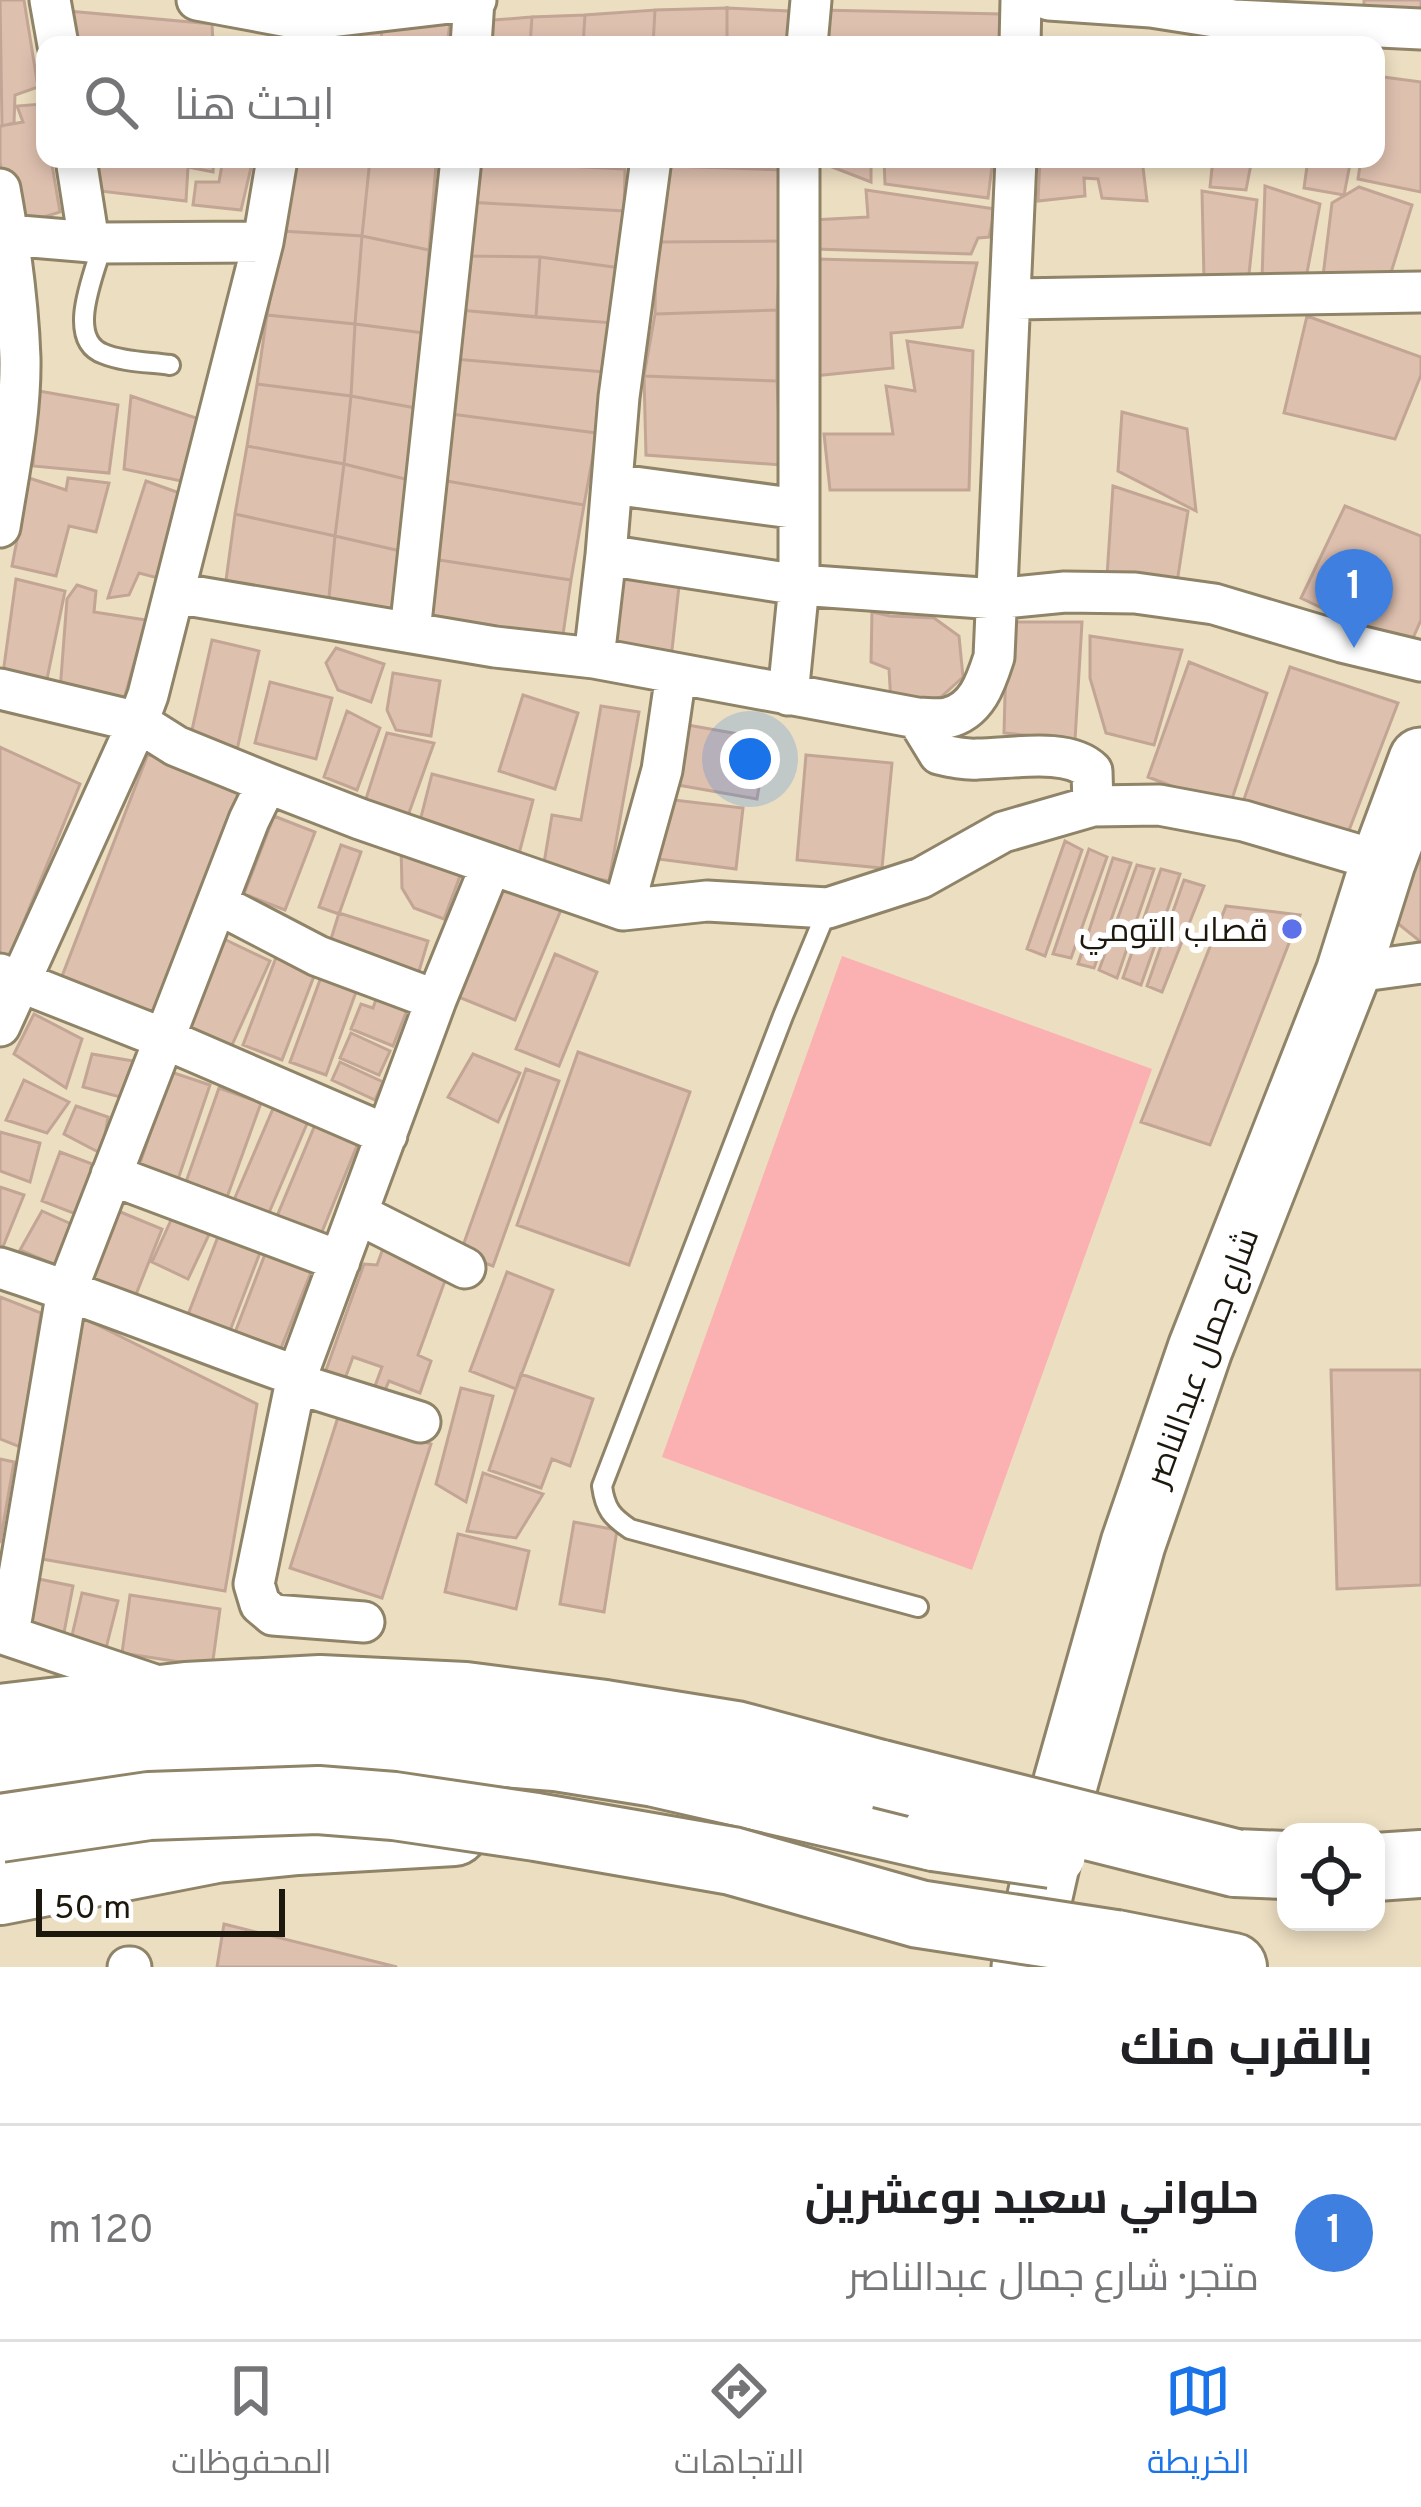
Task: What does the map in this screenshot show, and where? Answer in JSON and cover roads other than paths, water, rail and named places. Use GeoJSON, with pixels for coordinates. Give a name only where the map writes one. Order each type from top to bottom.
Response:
{"type":"FeatureCollection","features":[{"type":"Feature","properties":{"kind":"highway"},"geometry":{"type":"LineString","coordinates":[[0,1718],[186,1696],[320,1689],[465,1696],[736,1736],[1261,1864]]}},
{"type":"Feature","properties":{"kind":"highway"},"geometry":{"type":"LineString","coordinates":[[0,1769],[155,1747],[364,1742],[555,1757],[655,1773],[1008,1850],[1103,1859],[1261,1864]]}},
{"type":"Feature","properties":{"kind":"highway"},"geometry":{"type":"LineString","coordinates":[[0,1828],[149,1805],[318,1800],[394,1806],[732,1861],[919,1914],[1233,1967]]}},
{"type":"Feature","properties":{"kind":"highway"},"geometry":{"type":"LineString","coordinates":[[0,1891],[216,1849],[536,1827]]}},
{"type":"Feature","properties":{"kind":"highway"},"geometry":{"type":"LineString","coordinates":[[1385,1867],[1421,1864]]}},
{"type":"Feature","properties":{"kind":"highway"},"geometry":{"type":"LineString","coordinates":[[919,1914],[959,1936],[1041,1967]]}},
{"type":"Feature","properties":{"kind":"main road","name":"شارع جمال عبدالناصر"},"geometry":{"type":"LineString","coordinates":[[1024,1967],[1066,1781],[1133,1544],[1200,1349],[1348,973],[1421,760]]}},
{"type":"Feature","properties":{"kind":"street"},"geometry":{"type":"LineString","coordinates":[[50,0],[56,36]]}},
{"type":"Feature","properties":{"kind":"street"},"geometry":{"type":"LineString","coordinates":[[197,0],[304,22],[475,0],[472,36]]}},
{"type":"Feature","properties":{"kind":"street"},"geometry":{"type":"LineString","coordinates":[[808,36],[811,0]]}},
{"type":"Feature","properties":{"kind":"street"},"geometry":{"type":"LineString","coordinates":[[1020,36],[1021,0]]}},
{"type":"Feature","properties":{"kind":"street"},"geometry":{"type":"LineString","coordinates":[[1049,0],[1234,10],[1421,29]]}},
{"type":"Feature","properties":{"kind":"street"},"geometry":{"type":"LineString","coordinates":[[78,168],[96,242]]}},
{"type":"Feature","properties":{"kind":"street"},"geometry":{"type":"LineString","coordinates":[[0,1026],[10,978],[139,722],[263,242],[275,168]]}},
{"type":"Feature","properties":{"kind":"street"},"geometry":{"type":"LineString","coordinates":[[410,632],[460,168]]}},
{"type":"Feature","properties":{"kind":"street"},"geometry":{"type":"LineString","coordinates":[[594,658],[619,397],[650,168]]}},
{"type":"Feature","properties":{"kind":"street"},"geometry":{"type":"LineString","coordinates":[[788,695],[800,585],[799,168]]}},
{"type":"Feature","properties":{"kind":"street"},"geometry":{"type":"LineString","coordinates":[[176,593],[594,658],[917,718],[949,718],[972,705],[994,657],[1016,168]]}},
{"type":"Feature","properties":{"kind":"street"},"geometry":{"type":"LineString","coordinates":[[0,189],[20,359],[0,527]]}},
{"type":"Feature","properties":{"kind":"street"},"geometry":{"type":"LineString","coordinates":[[8,235],[96,242],[263,242]]}},
{"type":"Feature","properties":{"kind":"street"},"geometry":{"type":"LineString","coordinates":[[1011,299],[1421,292]]}},
{"type":"Feature","properties":{"kind":"street"},"geometry":{"type":"LineString","coordinates":[[612,484],[800,509]]}},
{"type":"Feature","properties":{"kind":"street"},"geometry":{"type":"LineString","coordinates":[[606,555],[800,585],[997,599],[1135,592],[1214,604],[1421,661]]}},
{"type":"Feature","properties":{"kind":"street"},"geometry":{"type":"LineString","coordinates":[[623,910],[662,770],[676,674]]}},
{"type":"Feature","properties":{"kind":"street"},"geometry":{"type":"LineString","coordinates":[[0,689],[139,722],[176,746],[268,783],[623,910],[707,901],[828,908],[921,878],[1004,832],[1093,806],[1159,805],[1244,821],[1383,862]]}},
{"type":"Feature","properties":{"kind":"street"},"geometry":{"type":"LineString","coordinates":[[917,718],[939,754],[971,760],[1040,756],[1083,762],[1092,771],[1093,806]]}},
{"type":"Feature","properties":{"kind":"street"},"geometry":{"type":"LineString","coordinates":[[186,1696],[4,1634],[67,1290],[249,820],[268,783]]}},
{"type":"Feature","properties":{"kind":"street"},"geometry":{"type":"LineString","coordinates":[[364,1622],[273,1615],[260,1604],[254,1584],[296,1380],[436,1000],[491,865]]}},
{"type":"Feature","properties":{"kind":"street"},"geometry":{"type":"LineString","coordinates":[[218,904],[318,956],[436,1000]]}},
{"type":"Feature","properties":{"kind":"street"},"geometry":{"type":"LineString","coordinates":[[1348,973],[1421,963]]}},
{"type":"Feature","properties":{"kind":"street"},"geometry":{"type":"LineString","coordinates":[[10,978],[387,1135]]}},
{"type":"Feature","properties":{"kind":"street"},"geometry":{"type":"LineString","coordinates":[[110,1175],[340,1261]]}},
{"type":"Feature","properties":{"kind":"street"},"geometry":{"type":"LineString","coordinates":[[358,1214],[465,1268]]}},
{"type":"Feature","properties":{"kind":"street"},"geometry":{"type":"LineString","coordinates":[[0,1268],[420,1422]]}},
{"type":"Feature","properties":{"kind":"lane"},"geometry":{"type":"LineString","coordinates":[[96,242],[82,323],[86,341],[101,354],[170,365]]}},
{"type":"Feature","properties":{"kind":"lane"},"geometry":{"type":"LineString","coordinates":[[828,908],[602,1486],[604,1505],[631,1529],[918,1607]]}},
{"type":"Feature","properties":{"kind":"place","name":"حلواني سعيد بوعشرين"},"geometry":{"type":"Point","coordinates":[1354,648]}},
{"type":"Feature","properties":{"kind":"place","name":"قصاب التومي"},"geometry":{"type":"Point","coordinates":[1292,929]}}]}
